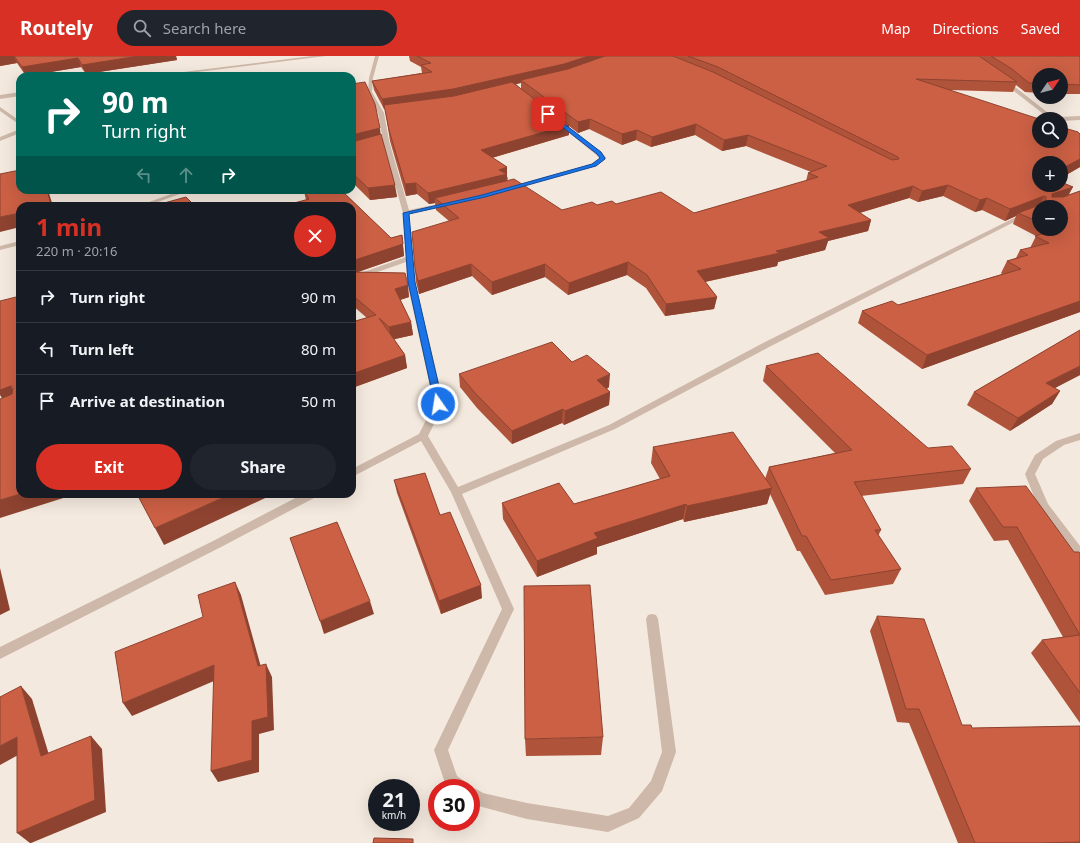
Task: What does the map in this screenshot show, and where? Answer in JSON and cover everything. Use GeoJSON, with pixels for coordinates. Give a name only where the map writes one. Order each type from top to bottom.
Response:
{"type":"FeatureCollection","features":[{"type":"Feature","properties":{"kind":"street"},"geometry":{"type":"LineString","coordinates":[[187,72],[324,56]]}},
{"type":"Feature","properties":{"kind":"street"},"geometry":{"type":"LineString","coordinates":[[356,471],[423,436],[438,404],[408,282],[409,258],[406,213],[383,142],[384,113],[370,92],[371,78],[377,56]]}},
{"type":"Feature","properties":{"kind":"street"},"geometry":{"type":"LineString","coordinates":[[999,77],[1044,112]]}},
{"type":"Feature","properties":{"kind":"street"},"geometry":{"type":"LineString","coordinates":[[0,97],[16,95]]}},
{"type":"Feature","properties":{"kind":"street"},"geometry":{"type":"LineString","coordinates":[[0,109],[16,120]]}},
{"type":"Feature","properties":{"kind":"street"},"geometry":{"type":"LineString","coordinates":[[1068,119],[1080,118]]}},
{"type":"Feature","properties":{"kind":"street"},"geometry":{"type":"LineString","coordinates":[[505,190],[594,165],[603,158],[599,153],[554,119]]}},
{"type":"Feature","properties":{"kind":"street"},"geometry":{"type":"LineString","coordinates":[[0,138],[16,132]]}},
{"type":"Feature","properties":{"kind":"street"},"geometry":{"type":"LineString","coordinates":[[153,202],[176,194]]}},
{"type":"Feature","properties":{"kind":"street"},"geometry":{"type":"LineString","coordinates":[[406,213],[452,203]]}},
{"type":"Feature","properties":{"kind":"street"},"geometry":{"type":"LineString","coordinates":[[456,492],[612,427],[784,336],[1016,219],[1032,213]]}},
{"type":"Feature","properties":{"kind":"street"},"geometry":{"type":"LineString","coordinates":[[0,248],[16,244]]}},
{"type":"Feature","properties":{"kind":"street"},"geometry":{"type":"LineString","coordinates":[[356,278],[409,258]]}},
{"type":"Feature","properties":{"kind":"street"},"geometry":{"type":"LineString","coordinates":[[356,280],[367,281]]}},
{"type":"Feature","properties":{"kind":"street"},"geometry":{"type":"LineString","coordinates":[[423,436],[456,492],[508,609],[441,750],[450,779]]}},
{"type":"Feature","properties":{"kind":"street"},"geometry":{"type":"LineString","coordinates":[[1080,436],[1060,443],[1040,457],[1030,474],[1043,506],[1080,554]]}},
{"type":"Feature","properties":{"kind":"street"},"geometry":{"type":"LineString","coordinates":[[0,653],[219,543],[304,498]]}},
{"type":"Feature","properties":{"kind":"street"},"geometry":{"type":"LineString","coordinates":[[480,800],[527,811],[608,824],[634,813],[658,786],[669,752],[652,620]]}},
{"type":"Feature","properties":{"kind":"building"},"geometry":{"type":"Polygon","coordinates":[[[14,56],[139,56],[82,65],[78,58],[22,67],[14,56]]]}},
{"type":"Feature","properties":{"kind":"building"},"geometry":{"type":"Polygon","coordinates":[[[417,56],[589,56],[564,64],[453,89],[382,99],[372,81],[432,72],[421,65],[431,63],[417,56]]]}},
{"type":"Feature","properties":{"kind":"building"},"geometry":{"type":"Polygon","coordinates":[[[605,56],[673,56],[713,72],[892,160],[899,159],[898,157],[718,67],[688,56],[979,56],[1017,82],[916,79],[1032,117],[1032,148],[1068,148],[1068,129],[1080,134],[1080,159],[1068,165],[1068,156],[1032,156],[1032,192],[1058,192],[1052,194],[1052,197],[1063,197],[1080,191],[1080,301],[927,355],[862,311],[892,301],[898,305],[1021,269],[1007,261],[1028,255],[1020,250],[1049,243],[1035,236],[1068,236],[1068,200],[1046,200],[1046,197],[1044,196],[1010,209],[987,198],[980,200],[948,185],[922,191],[913,186],[848,205],[871,220],[819,232],[829,238],[776,251],[780,253],[697,271],[717,297],[666,304],[647,275],[628,262],[569,283],[545,264],[492,282],[471,264],[418,281],[415,269],[412,232],[459,218],[435,198],[514,179],[562,210],[592,202],[597,205],[612,201],[616,204],[661,192],[694,213],[818,177],[808,173],[827,166],[748,135],[724,140],[696,124],[652,137],[637,130],[622,134],[590,119],[578,122],[521,80],[568,69],[605,56]]]}},
{"type":"Feature","properties":{"kind":"building"},"geometry":{"type":"Polygon","coordinates":[[[991,56],[1080,56],[1080,85],[1068,84],[1068,68],[1032,68],[1032,83],[1029,83],[1012,69],[991,56]]]}},
{"type":"Feature","properties":{"kind":"building"},"geometry":{"type":"Polygon","coordinates":[[[365,82],[375,104],[380,128],[356,134],[356,83],[365,82]]]}},
{"type":"Feature","properties":{"kind":"building"},"geometry":{"type":"Polygon","coordinates":[[[512,82],[569,125],[481,150],[507,167],[499,170],[507,174],[428,193],[416,183],[405,184],[389,130],[384,105],[454,96],[512,82]]]}},
{"type":"Feature","properties":{"kind":"building"},"geometry":{"type":"Polygon","coordinates":[[[381,134],[395,185],[368,188],[356,177],[356,141],[381,134]]]}},
{"type":"Feature","properties":{"kind":"building"},"geometry":{"type":"Polygon","coordinates":[[[16,171],[16,194],[48,194],[50,202],[16,202],[16,214],[0,217],[0,174],[16,171]]]}},
{"type":"Feature","properties":{"kind":"building"},"geometry":{"type":"Polygon","coordinates":[[[306,194],[345,194],[354,202],[298,202],[309,199],[306,194]]]}},
{"type":"Feature","properties":{"kind":"building"},"geometry":{"type":"Polygon","coordinates":[[[186,197],[191,202],[168,202],[186,197]]]}},
{"type":"Feature","properties":{"kind":"building"},"geometry":{"type":"Polygon","coordinates":[[[356,204],[391,238],[402,235],[403,244],[356,260],[356,204]]]}},
{"type":"Feature","properties":{"kind":"building"},"geometry":{"type":"Polygon","coordinates":[[[1032,208],[1032,219],[1018,213],[1032,208]]]}},
{"type":"Feature","properties":{"kind":"building"},"geometry":{"type":"Polygon","coordinates":[[[356,272],[405,273],[408,285],[395,289],[411,322],[389,327],[379,318],[405,355],[356,373],[356,321],[376,315],[356,298],[356,272]]]}},
{"type":"Feature","properties":{"kind":"building"},"geometry":{"type":"Polygon","coordinates":[[[16,297],[16,495],[0,500],[0,399],[12,394],[13,387],[11,386],[0,390],[0,301],[16,297]]]}},
{"type":"Feature","properties":{"kind":"building"},"geometry":{"type":"Polygon","coordinates":[[[1080,330],[1080,366],[1046,383],[1060,391],[1018,418],[974,392],[1080,330]]]}},
{"type":"Feature","properties":{"kind":"building"},"geometry":{"type":"Polygon","coordinates":[[[552,342],[572,362],[587,355],[610,374],[597,380],[610,392],[565,411],[563,409],[512,431],[459,374],[552,342]]]}},
{"type":"Feature","properties":{"kind":"building"},"geometry":{"type":"Polygon","coordinates":[[[818,353],[928,448],[952,446],[971,469],[854,482],[881,530],[875,530],[901,569],[831,580],[806,536],[802,536],[769,467],[852,450],[766,366],[818,353]]]}},
{"type":"Feature","properties":{"kind":"building"},"geometry":{"type":"Polygon","coordinates":[[[733,432],[772,488],[687,506],[686,504],[594,533],[598,538],[537,561],[502,503],[559,483],[574,504],[670,476],[653,447],[733,432]]]}},
{"type":"Feature","properties":{"kind":"building"},"geometry":{"type":"Polygon","coordinates":[[[425,473],[440,515],[450,512],[481,585],[439,601],[394,480],[425,473]]]}},
{"type":"Feature","properties":{"kind":"building"},"geometry":{"type":"Polygon","coordinates":[[[1026,486],[1074,552],[1079,552],[1080,554],[1080,635],[1017,527],[1003,527],[976,488],[1026,486]]]}},
{"type":"Feature","properties":{"kind":"building"},"geometry":{"type":"Polygon","coordinates":[[[139,498],[222,498],[155,528],[139,498]]]}},
{"type":"Feature","properties":{"kind":"building"},"geometry":{"type":"Polygon","coordinates":[[[337,522],[370,601],[320,621],[290,538],[337,522]]]}},
{"type":"Feature","properties":{"kind":"building"},"geometry":{"type":"Polygon","coordinates":[[[235,582],[258,666],[266,664],[268,717],[252,721],[252,760],[211,771],[214,665],[123,703],[115,652],[203,617],[198,595],[235,582]]]}},
{"type":"Feature","properties":{"kind":"building"},"geometry":{"type":"Polygon","coordinates":[[[590,585],[603,737],[525,739],[524,586],[590,585]]]}},
{"type":"Feature","properties":{"kind":"building"},"geometry":{"type":"Polygon","coordinates":[[[877,616],[924,619],[962,725],[971,725],[972,728],[1080,726],[1080,842],[975,843],[919,709],[906,709],[877,616]]]}},
{"type":"Feature","properties":{"kind":"building"},"geometry":{"type":"Polygon","coordinates":[[[1080,635],[1080,693],[1042,640],[1080,635]]]}},
{"type":"Feature","properties":{"kind":"building"},"geometry":{"type":"Polygon","coordinates":[[[21,686],[41,756],[91,736],[95,800],[17,833],[17,737],[0,746],[0,697],[21,686]]]}},
{"type":"Feature","properties":{"kind":"building"},"geometry":{"type":"Polygon","coordinates":[[[374,838],[413,839],[413,843],[373,843],[374,838]]]}},
{"type":"Feature","properties":{"kind":"route"},"geometry":{"type":"LineString","coordinates":[[438,404],[411,282],[406,213],[483,196],[594,165],[600,162],[603,156],[548,114]]}}]}
